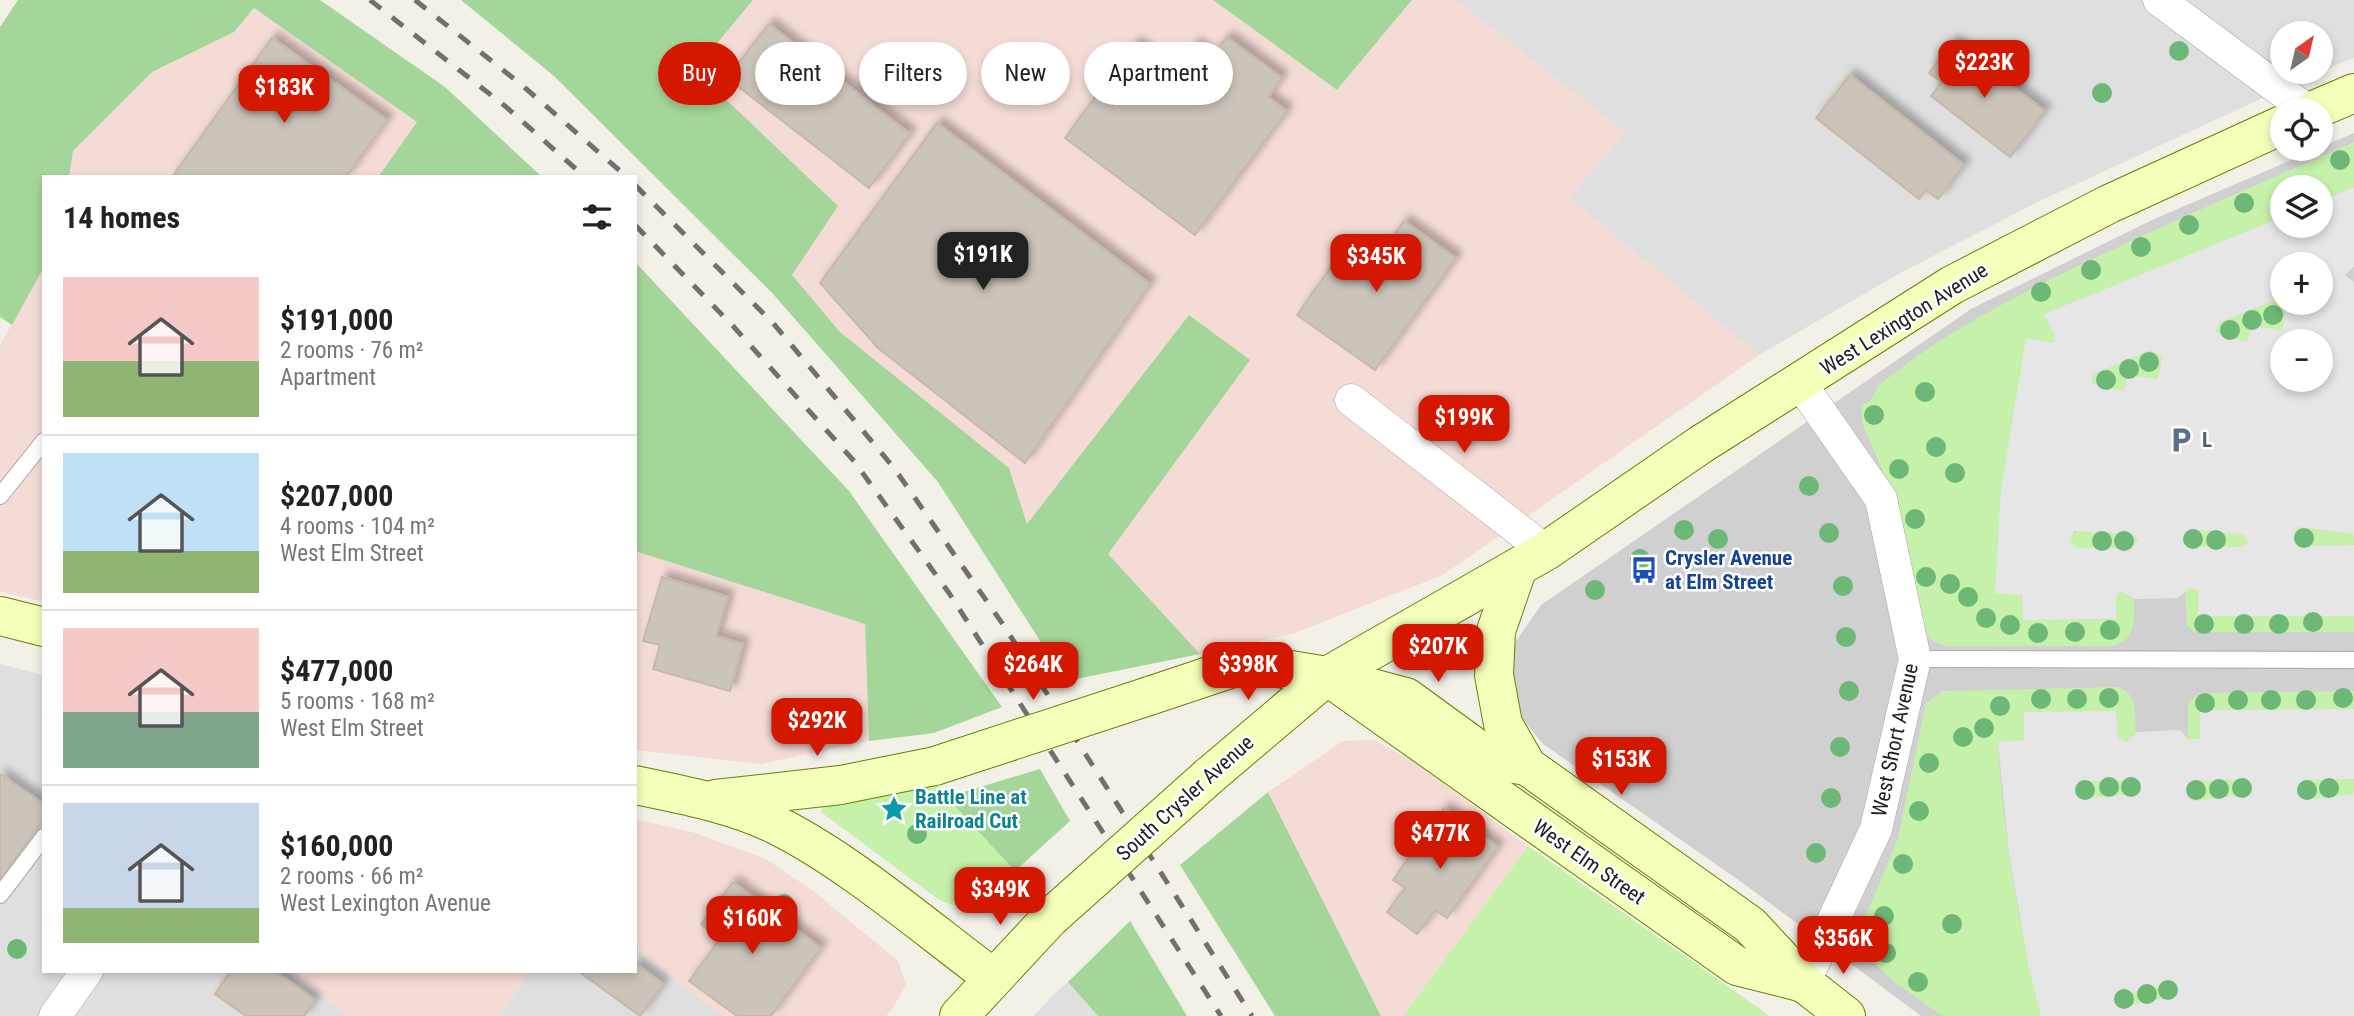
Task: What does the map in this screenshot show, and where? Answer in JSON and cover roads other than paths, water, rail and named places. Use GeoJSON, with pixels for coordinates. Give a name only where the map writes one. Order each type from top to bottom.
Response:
{"type":"FeatureCollection","features":[{"type":"Feature","properties":{"kind":"main road"},"geometry":{"type":"LineString","coordinates":[[2333,102],[2354,93]]}},
{"type":"Feature","properties":{"kind":"main road","name":"West Lexington Avenue"},"geometry":{"type":"LineString","coordinates":[[1532,559],[1700,445],[1952,285],[2109,204],[2270,130]]}},
{"type":"Feature","properties":{"kind":"main road","name":"South Crysler Avenue"},"geometry":{"type":"LineString","coordinates":[[959,1016],[1049,918],[1327,676],[1532,559]]}},
{"type":"Feature","properties":{"kind":"main road","name":"West Elm Street"},"geometry":{"type":"LineString","coordinates":[[1532,559],[1496,631],[1494,675],[1503,724],[1527,766],[1750,925],[1804,983],[1846,1016]]}},
{"type":"Feature","properties":{"kind":"main road"},"geometry":{"type":"LineString","coordinates":[[0,615],[42,626]]}},
{"type":"Feature","properties":{"kind":"main road"},"geometry":{"type":"LineString","coordinates":[[707,800],[841,785],[935,766],[1248,663],[1327,676]]}},
{"type":"Feature","properties":{"kind":"main road","name":"West Elm Street"},"geometry":{"type":"LineString","coordinates":[[1327,676],[1406,697],[1494,761],[1527,766]]}},
{"type":"Feature","properties":{"kind":"main road","name":"West Elm Street"},"geometry":{"type":"LineString","coordinates":[[1327,676],[1737,966],[1804,983]]}},
{"type":"Feature","properties":{"kind":"main road"},"geometry":{"type":"LineString","coordinates":[[637,785],[707,800],[778,826],[831,858],[992,977]]}},
{"type":"Feature","properties":{"kind":"street"},"geometry":{"type":"LineString","coordinates":[[2159,0],[2291,98]]}},
{"type":"Feature","properties":{"kind":"street","name":"West Short Avenue"},"geometry":{"type":"LineString","coordinates":[[1800,383],[1881,499],[1915,659],[1876,830],[1804,983]]}},
{"type":"Feature","properties":{"kind":"street"},"geometry":{"type":"LineString","coordinates":[[1351,400],[1532,559]]}},
{"type":"Feature","properties":{"kind":"street"},"geometry":{"type":"LineString","coordinates":[[55,1016],[86,973]]}},
{"type":"Feature","properties":{"kind":"lane"},"geometry":{"type":"LineString","coordinates":[[0,496],[42,444]]}},
{"type":"Feature","properties":{"kind":"lane"},"geometry":{"type":"LineString","coordinates":[[1915,659],[2354,660]]}},
{"type":"Feature","properties":{"kind":"lane"},"geometry":{"type":"LineString","coordinates":[[0,895],[42,840]]}},
{"type":"Feature","properties":{"kind":"railway"},"geometry":{"type":"LineString","coordinates":[[370,0],[505,106],[583,175]]}},
{"type":"Feature","properties":{"kind":"railway"},"geometry":{"type":"LineString","coordinates":[[415,0],[523,86],[625,175]]}},
{"type":"Feature","properties":{"kind":"railway"},"geometry":{"type":"LineString","coordinates":[[637,187],[773,323],[894,468],[1004,626],[1252,1016]]}},
{"type":"Feature","properties":{"kind":"railway"},"geometry":{"type":"LineString","coordinates":[[637,227],[733,326],[854,461],[949,593],[1221,1016]]}},
{"type":"Feature","properties":{"kind":"place","name":"L"},"geometry":{"type":"Point","coordinates":[2181,440]}},
{"type":"Feature","properties":{"kind":"place","name":"Crysler Avenue at Elm Street"},"geometry":{"type":"Point","coordinates":[1644,570]}},
{"type":"Feature","properties":{"kind":"place","name":"Battle Line at Railroad Cut"},"geometry":{"type":"Point","coordinates":[894,809]}}]}
